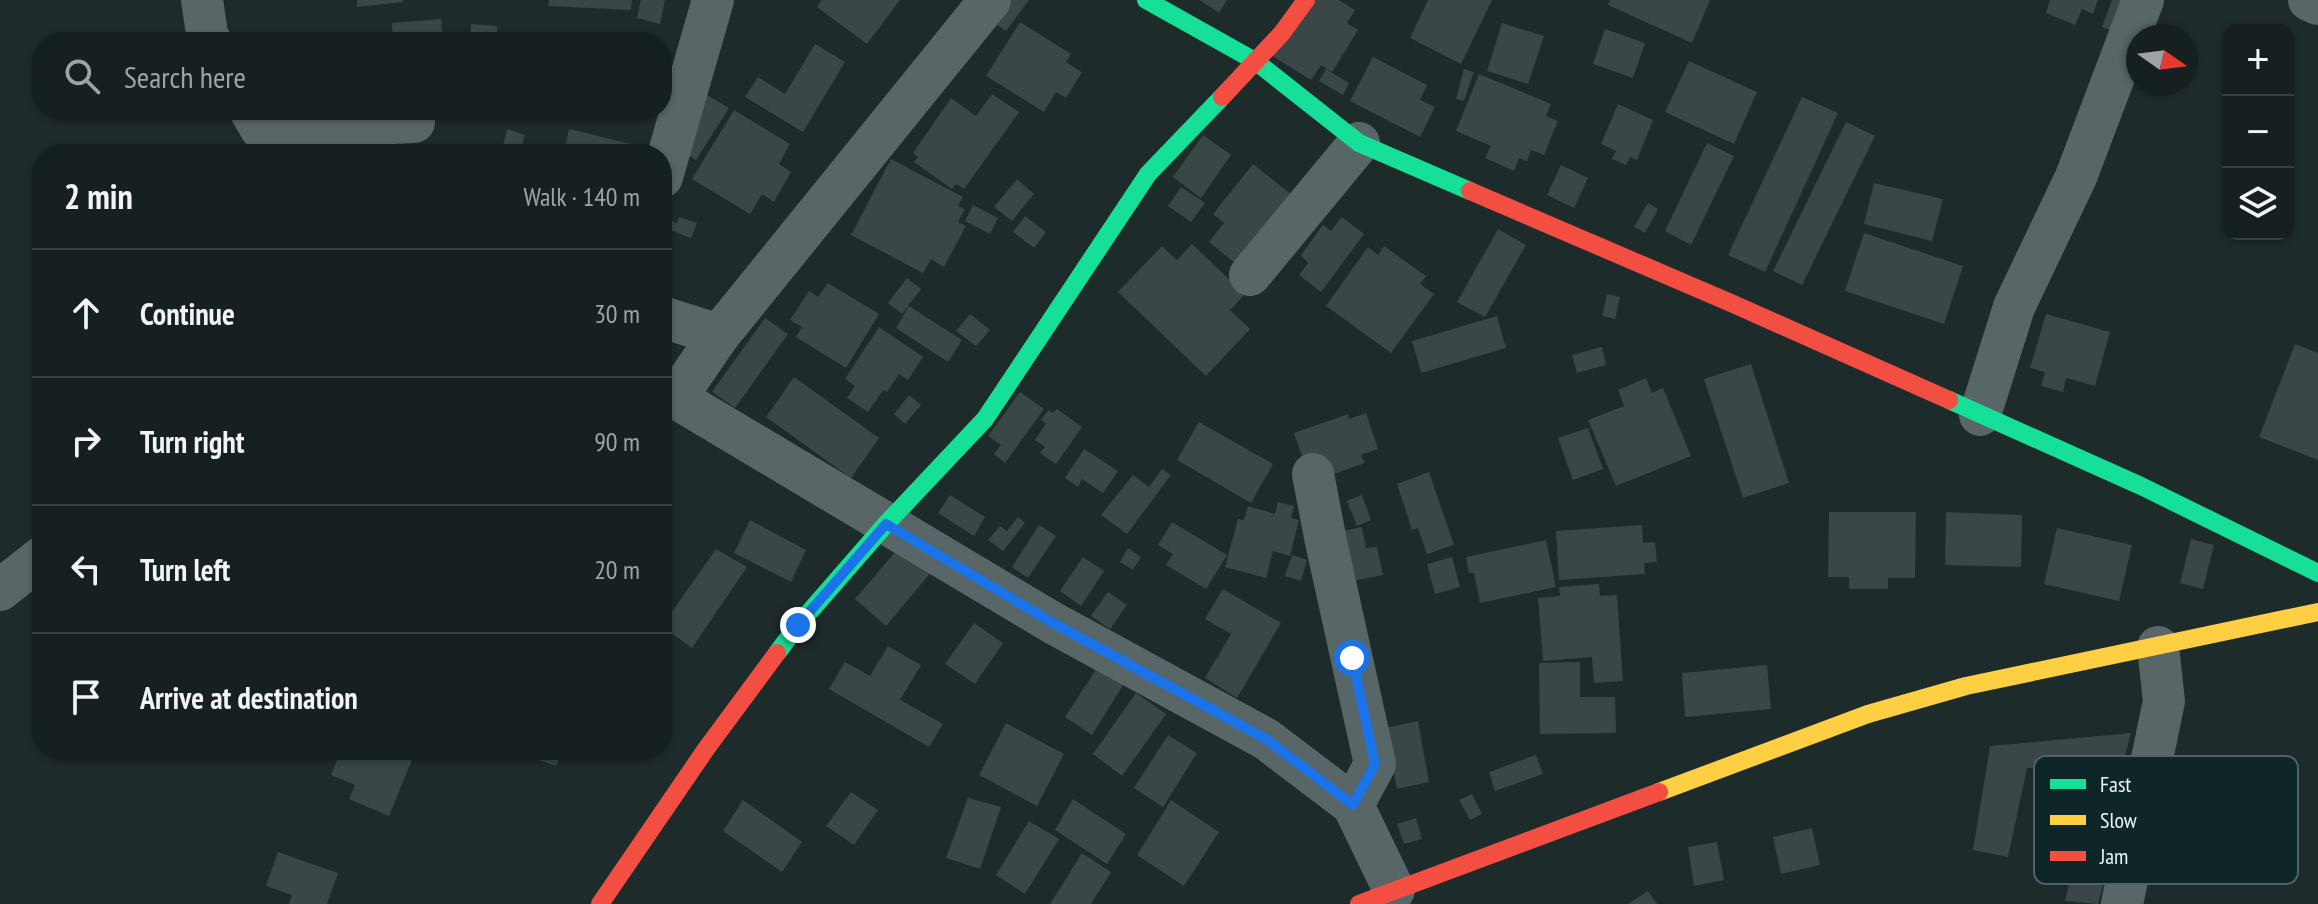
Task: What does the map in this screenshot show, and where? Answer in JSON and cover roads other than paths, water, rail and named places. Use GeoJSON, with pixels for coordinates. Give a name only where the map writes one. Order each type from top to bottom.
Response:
{"type":"FeatureCollection","features":[{"type":"Feature","properties":{"kind":"street"},"geometry":{"type":"LineString","coordinates":[[202,0],[207,32]]}},
{"type":"Feature","properties":{"kind":"street"},"geometry":{"type":"LineString","coordinates":[[672,144],[713,0]]}},
{"type":"Feature","properties":{"kind":"street"},"geometry":{"type":"LineString","coordinates":[[672,392],[990,0]]}},
{"type":"Feature","properties":{"kind":"street"},"geometry":{"type":"LineString","coordinates":[[1146,0],[1255,61],[1359,143],[1731,303],[2141,486],[2318,573]]}},
{"type":"Feature","properties":{"kind":"street"},"geometry":{"type":"LineString","coordinates":[[600,904],[706,749],[798,625],[886,524],[985,419],[1148,174],[1282,33],[1306,0]]}},
{"type":"Feature","properties":{"kind":"street"},"geometry":{"type":"LineString","coordinates":[[1980,415],[2014,307],[2076,177],[2143,0]]}},
{"type":"Feature","properties":{"kind":"street"},"geometry":{"type":"LineString","coordinates":[[2309,0],[2318,4]]}},
{"type":"Feature","properties":{"kind":"street"},"geometry":{"type":"LineString","coordinates":[[256,120],[261,129],[414,122]]}},
{"type":"Feature","properties":{"kind":"street"},"geometry":{"type":"LineString","coordinates":[[1250,275],[1359,143]]}},
{"type":"Feature","properties":{"kind":"street"},"geometry":{"type":"LineString","coordinates":[[672,320],[719,335]]}},
{"type":"Feature","properties":{"kind":"street"},"geometry":{"type":"LineString","coordinates":[[672,398],[1053,623],[1266,739],[1353,805],[1376,897],[1868,714],[1966,686],[2318,612]]}},
{"type":"Feature","properties":{"kind":"street"},"geometry":{"type":"LineString","coordinates":[[1313,474],[1375,764],[1353,805]]}},
{"type":"Feature","properties":{"kind":"street"},"geometry":{"type":"LineString","coordinates":[[0,590],[32,565]]}},
{"type":"Feature","properties":{"kind":"street"},"geometry":{"type":"LineString","coordinates":[[2153,756],[2164,701],[2158,647]]}},
{"type":"Feature","properties":{"kind":"street"},"geometry":{"type":"LineString","coordinates":[[2122,904],[2126,884]]}}]}
